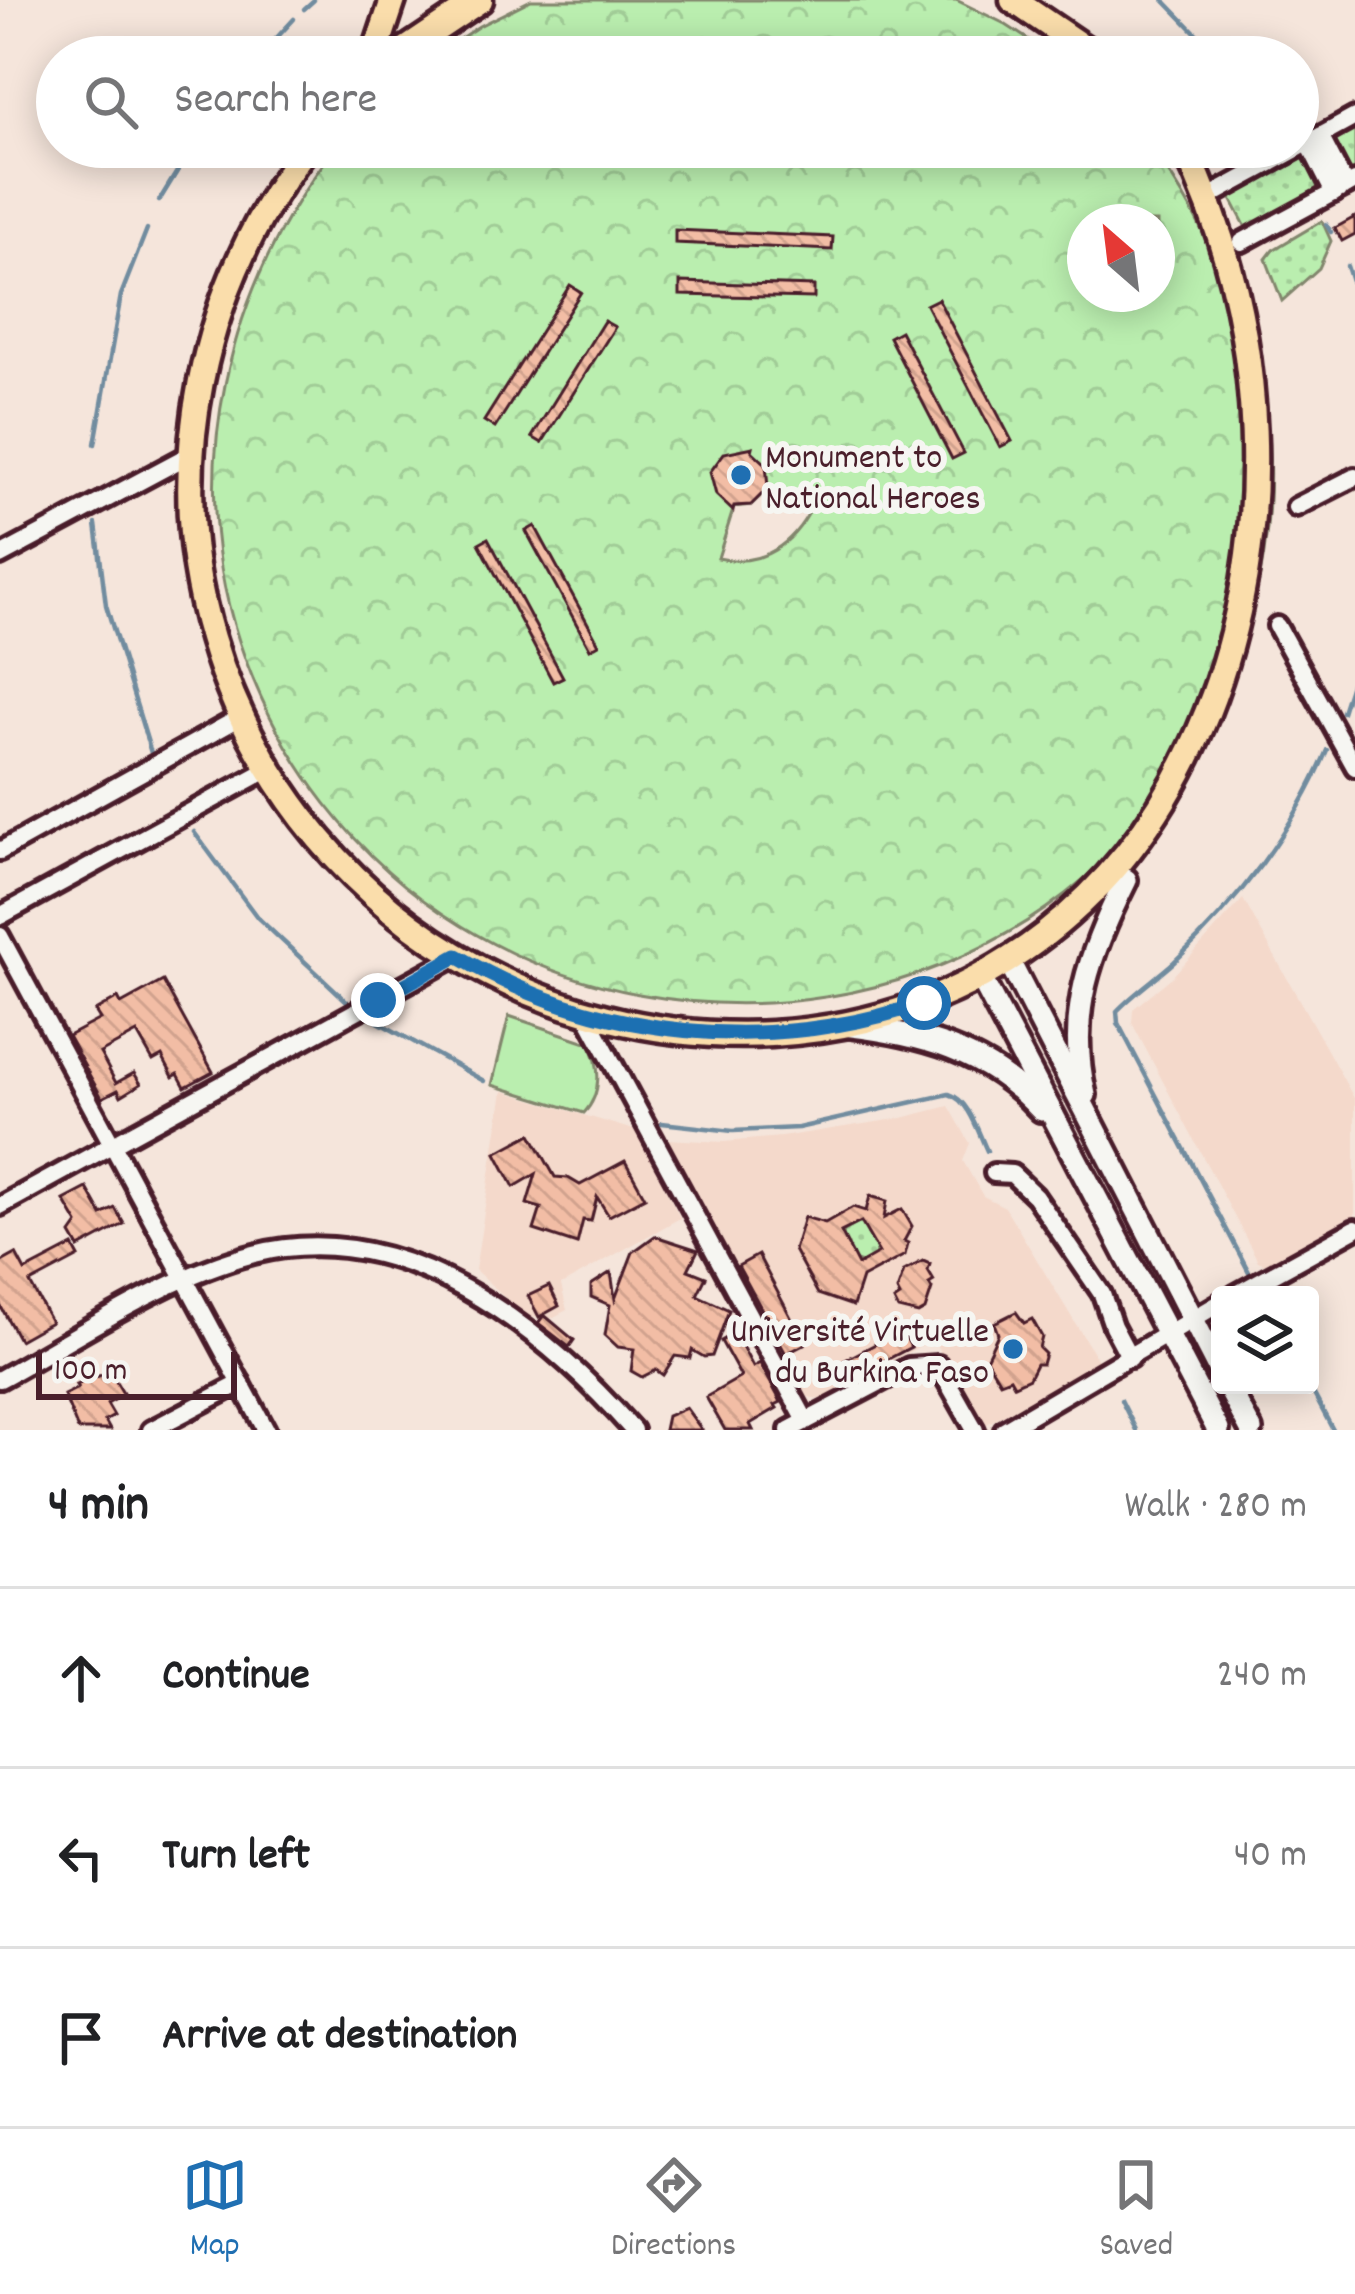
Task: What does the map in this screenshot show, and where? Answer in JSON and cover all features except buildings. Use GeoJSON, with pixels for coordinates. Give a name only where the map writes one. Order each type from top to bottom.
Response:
{"type":"FeatureCollection","features":[{"type":"Feature","properties":{"kind":"main road"},"geometry":{"type":"LineString","coordinates":[[381,36],[393,0]]}},
{"type":"Feature","properties":{"kind":"main road"},"geometry":{"type":"LineString","coordinates":[[426,36],[480,0]]}},
{"type":"Feature","properties":{"kind":"main road"},"geometry":{"type":"LineString","coordinates":[[1023,2],[1069,36]]}},
{"type":"Feature","properties":{"kind":"main road"},"geometry":{"type":"LineString","coordinates":[[293,168],[257,223],[224,297],[202,374],[191,454],[192,531],[200,589],[214,645],[241,717],[268,769],[351,874],[409,924],[526,992],[586,1012],[649,1027],[714,1034],[779,1033],[844,1025],[904,1010],[982,980],[1071,926],[1126,880],[1167,836]]}},
{"type":"Feature","properties":{"kind":"main road"},"geometry":{"type":"LineString","coordinates":[[1199,168],[1247,251]]}},
{"type":"Feature","properties":{"kind":"main road"},"geometry":{"type":"LineString","coordinates":[[1265,664],[1280,616]]}},
{"type":"Feature","properties":{"kind":"main road"},"geometry":{"type":"LineString","coordinates":[[1092,1125],[1080,1074],[1082,987],[1093,949],[1126,880]]}},
{"type":"Feature","properties":{"kind":"main road"},"geometry":{"type":"LineString","coordinates":[[1011,964],[1211,1355]]}},
{"type":"Feature","properties":{"kind":"main road"},"geometry":{"type":"LineString","coordinates":[[982,980],[1218,1430]]}},
{"type":"Feature","properties":{"kind":"main road"},"geometry":{"type":"LineString","coordinates":[[844,1025],[911,1034],[968,1054],[1019,1088],[1067,1144]]}},
{"type":"Feature","properties":{"kind":"main road"},"geometry":{"type":"LineString","coordinates":[[1232,1394],[1251,1430]]}},
{"type":"Feature","properties":{"kind":"street"},"geometry":{"type":"LineString","coordinates":[[1319,136],[1355,117]]}},
{"type":"Feature","properties":{"kind":"street"},"geometry":{"type":"LineString","coordinates":[[1247,251],[1345,187],[1319,147]]}},
{"type":"Feature","properties":{"kind":"street"},"geometry":{"type":"LineString","coordinates":[[1216,193],[1261,168]]}},
{"type":"Feature","properties":{"kind":"street"},"geometry":{"type":"LineString","coordinates":[[0,556],[191,454]]}},
{"type":"Feature","properties":{"kind":"street"},"geometry":{"type":"LineString","coordinates":[[1296,507],[1355,477]]}},
{"type":"Feature","properties":{"kind":"street"},"geometry":{"type":"LineString","coordinates":[[1280,616],[1355,767]]}},
{"type":"Feature","properties":{"kind":"street"},"geometry":{"type":"LineString","coordinates":[[0,850],[241,717]]}},
{"type":"Feature","properties":{"kind":"street"},"geometry":{"type":"LineString","coordinates":[[0,916],[268,769]]}},
{"type":"Feature","properties":{"kind":"street"},"geometry":{"type":"LineString","coordinates":[[0,936],[266,1430]]}},
{"type":"Feature","properties":{"kind":"street"},"geometry":{"type":"LineString","coordinates":[[0,1206],[457,956]]}},
{"type":"Feature","properties":{"kind":"street"},"geometry":{"type":"LineString","coordinates":[[586,1012],[797,1426],[909,1367],[932,1363],[938,1365],[975,1430]]}},
{"type":"Feature","properties":{"kind":"street"},"geometry":{"type":"LineString","coordinates":[[994,1173],[1012,1174],[1036,1196],[1102,1294],[1130,1358]]}},
{"type":"Feature","properties":{"kind":"street"},"geometry":{"type":"LineString","coordinates":[[1251,1286],[1355,1229]]}},
{"type":"Feature","properties":{"kind":"street"},"geometry":{"type":"LineString","coordinates":[[0,1379],[184,1279],[255,1254],[333,1244],[390,1257],[499,1307],[574,1368],[633,1430]]}},
{"type":"Feature","properties":{"kind":"street"},"geometry":{"type":"LineString","coordinates":[[1004,1430],[1211,1309]]}},
{"type":"Feature","properties":{"kind":"street"},"geometry":{"type":"LineString","coordinates":[[151,1430],[241,1384]]}},
{"type":"Feature","properties":{"kind":"shaded area"},"geometry":{"type":"Polygon","coordinates":[[[1243,899],[1355,1100],[1355,1216],[1268,1265],[1258,1261],[1132,1023],[1133,1009],[1172,977],[1243,899]]]}},
{"type":"Feature","properties":{"kind":"shaded area"},"geometry":{"type":"Polygon","coordinates":[[[503,1091],[637,1131],[680,1218],[561,1285],[567,1310],[550,1319],[544,1315],[527,1318],[475,1270],[503,1091]]]}},
{"type":"Feature","properties":{"kind":"shaded area"},"geometry":{"type":"Polygon","coordinates":[[[949,1106],[970,1143],[963,1161],[983,1196],[1005,1207],[1100,1364],[981,1427],[933,1339],[822,1400],[805,1396],[666,1139],[724,1142],[781,1137],[949,1106]]]}},
{"type":"Feature","properties":{"kind":"green space"},"geometry":{"type":"Polygon","coordinates":[[[531,0],[956,0],[1023,36],[464,36],[531,0]]]}},
{"type":"Feature","properties":{"kind":"green space"},"geometry":{"type":"Polygon","coordinates":[[[1355,128],[1355,175],[1348,179],[1329,142],[1355,128]]]}},
{"type":"Feature","properties":{"kind":"green space"},"geometry":{"type":"Polygon","coordinates":[[[321,168],[1165,168],[1209,245],[1247,329],[1260,377],[1267,420],[1269,508],[1256,595],[1244,636],[1221,691],[1150,809],[1083,879],[1006,934],[920,973],[828,996],[734,1004],[640,994],[548,969],[462,926],[388,871],[298,766],[255,684],[223,576],[215,511],[216,446],[243,319],[267,258],[321,168]],[[766,491],[751,505],[734,507],[718,558],[762,556],[795,532],[812,507],[766,491]]]}},
{"type":"Feature","properties":{"kind":"green space"},"geometry":{"type":"Polygon","coordinates":[[[1280,168],[1312,168],[1326,193],[1249,233],[1229,195],[1280,168]]]}},
{"type":"Feature","properties":{"kind":"green space"},"geometry":{"type":"Polygon","coordinates":[[[1322,221],[1331,241],[1319,268],[1282,301],[1266,259],[1322,221]]]}},
{"type":"Feature","properties":{"kind":"green space"},"geometry":{"type":"Polygon","coordinates":[[[509,1016],[589,1043],[598,1079],[584,1113],[492,1085],[509,1016]]]}},
{"type":"Feature","properties":{"kind":"green space"},"geometry":{"type":"Polygon","coordinates":[[[859,1223],[870,1225],[868,1234],[879,1241],[875,1256],[862,1263],[847,1258],[848,1245],[840,1245],[844,1231],[859,1223]]]}},
{"type":"Feature","properties":{"kind":"waterway"},"geometry":{"type":"LineString","coordinates":[[304,9],[314,0]]}},
{"type":"Feature","properties":{"kind":"waterway"},"geometry":{"type":"LineString","coordinates":[[1164,0],[1199,36]]}},
{"type":"Feature","properties":{"kind":"waterway"},"geometry":{"type":"LineString","coordinates":[[278,36],[294,19]]}},
{"type":"Feature","properties":{"kind":"waterway"},"geometry":{"type":"LineString","coordinates":[[159,201],[179,168]]}},
{"type":"Feature","properties":{"kind":"waterway"},"geometry":{"type":"LineString","coordinates":[[1326,224],[1331,232]]}},
{"type":"Feature","properties":{"kind":"waterway"},"geometry":{"type":"LineString","coordinates":[[95,444],[121,295],[147,229]]}},
{"type":"Feature","properties":{"kind":"waterway"},"geometry":{"type":"LineString","coordinates":[[1347,266],[1355,291]]}},
{"type":"Feature","properties":{"kind":"waterway"},"geometry":{"type":"LineString","coordinates":[[96,524],[106,605],[151,753]]}},
{"type":"Feature","properties":{"kind":"waterway"},"geometry":{"type":"LineString","coordinates":[[1342,712],[1355,671]]}},
{"type":"Feature","properties":{"kind":"waterway"},"geometry":{"type":"LineString","coordinates":[[1249,1272],[1118,1023],[1117,1011],[1174,962],[1241,890],[1281,837],[1327,750]]}},
{"type":"Feature","properties":{"kind":"waterway"},"geometry":{"type":"LineString","coordinates":[[194,832],[257,917],[351,1005]]}},
{"type":"Feature","properties":{"kind":"waterway"},"geometry":{"type":"LineString","coordinates":[[378,1022],[484,1081]]}},
{"type":"Feature","properties":{"kind":"waterway"},"geometry":{"type":"LineString","coordinates":[[662,1123],[733,1131],[798,1128],[949,1094],[967,1110],[987,1151]]}},
{"type":"Feature","properties":{"kind":"waterway"},"geometry":{"type":"LineString","coordinates":[[1314,1394],[1333,1430]]}},
{"type":"Feature","properties":{"kind":"waterway"},"geometry":{"type":"LineString","coordinates":[[1121,1400],[1136,1430]]}},
{"type":"Feature","properties":{"kind":"place","name":"Monument to National Heroes"},"geometry":{"type":"Point","coordinates":[741,475]}},
{"type":"Feature","properties":{"kind":"place","name":"Université Virtuelle du Burkina Faso"},"geometry":{"type":"Point","coordinates":[1013,1349]}},
{"type":"Feature","properties":{"kind":"route"},"geometry":{"type":"LineString","coordinates":[[378,1000],[457,956],[556,1003],[670,1030],[735,1035],[801,1031],[864,1021],[924,1003]]}}]}
